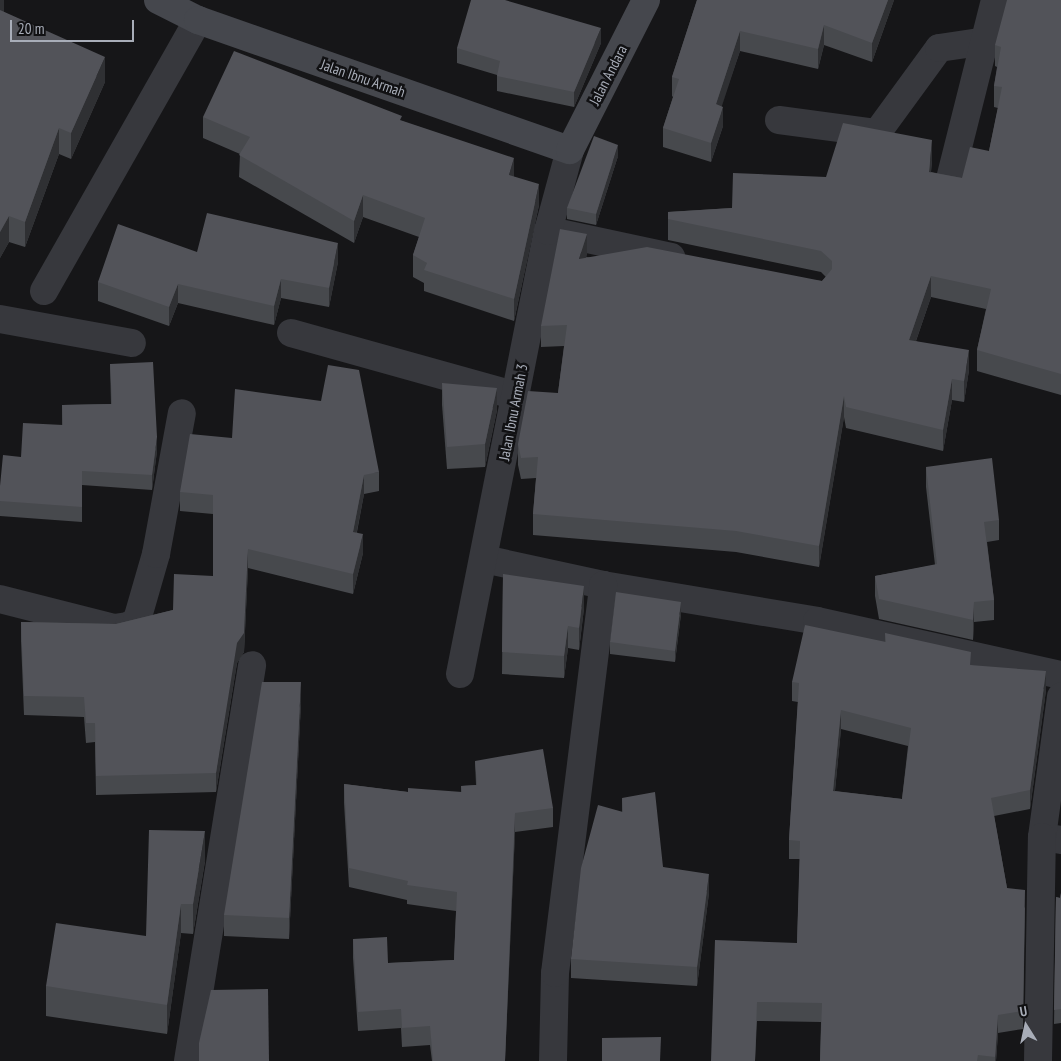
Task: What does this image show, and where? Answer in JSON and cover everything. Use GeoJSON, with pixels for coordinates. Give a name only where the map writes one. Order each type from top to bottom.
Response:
{"type":"FeatureCollection","features":[{"type":"Feature","properties":{"kind":"street","name":"Jalan Ibnu Armah"},"geometry":{"type":"LineString","coordinates":[[158,0],[198,20],[570,150]]}},
{"type":"Feature","properties":{"kind":"street","name":"Jalan Andara"},"geometry":{"type":"LineString","coordinates":[[570,150],[646,0]]}},
{"type":"Feature","properties":{"kind":"street"},"geometry":{"type":"LineString","coordinates":[[949,183],[987,41],[995,0]]}},
{"type":"Feature","properties":{"kind":"street"},"geometry":{"type":"LineString","coordinates":[[44,291],[198,20]]}},
{"type":"Feature","properties":{"kind":"street"},"geometry":{"type":"LineString","coordinates":[[779,120],[877,133],[939,48],[987,41]]}},
{"type":"Feature","properties":{"kind":"street","name":"Jalan Ibnu Armah 3"},"geometry":{"type":"LineString","coordinates":[[460,674],[548,231],[570,150]]}},
{"type":"Feature","properties":{"kind":"street"},"geometry":{"type":"LineString","coordinates":[[548,231],[702,263]]}},
{"type":"Feature","properties":{"kind":"street"},"geometry":{"type":"LineString","coordinates":[[0,319],[132,343]]}},
{"type":"Feature","properties":{"kind":"street"},"geometry":{"type":"LineString","coordinates":[[291,333],[516,396]]}},
{"type":"Feature","properties":{"kind":"street"},"geometry":{"type":"LineString","coordinates":[[0,599],[114,628],[129,626],[137,620],[156,554],[182,413]]}},
{"type":"Feature","properties":{"kind":"street"},"geometry":{"type":"LineString","coordinates":[[484,560],[604,585],[817,621],[1061,675]]}},
{"type":"Feature","properties":{"kind":"street"},"geometry":{"type":"LineString","coordinates":[[553,1061],[555,974],[604,585]]}},
{"type":"Feature","properties":{"kind":"street"},"geometry":{"type":"LineString","coordinates":[[188,1061],[252,665]]}},
{"type":"Feature","properties":{"kind":"street"},"geometry":{"type":"LineString","coordinates":[[1038,1061],[1061,696]]}},
{"type":"Feature","properties":{"kind":"building"},"geometry":{"type":"Polygon","coordinates":[[[471,0],[505,0],[601,28],[574,92],[497,76],[500,61],[457,48],[471,0]]]}},
{"type":"Feature","properties":{"kind":"building"},"geometry":{"type":"Polygon","coordinates":[[[697,0],[888,0],[872,43],[824,25],[818,49],[740,31],[716,104],[723,107],[711,143],[663,128],[679,79],[672,77],[697,0]]]}},
{"type":"Feature","properties":{"kind":"building"},"geometry":{"type":"Polygon","coordinates":[[[1007,0],[1061,0],[1061,374],[977,350],[991,289],[931,276],[909,340],[969,350],[964,381],[952,379],[943,430],[846,407],[844,396],[819,546],[736,531],[533,514],[538,457],[521,458],[518,444],[528,391],[558,393],[567,325],[541,326],[560,229],[587,234],[579,259],[647,247],[822,281],[832,269],[832,261],[821,251],[668,219],[668,212],[732,208],[733,173],[826,177],[843,123],[932,140],[929,172],[962,178],[970,147],[989,151],[1002,87],[994,86],[1001,47],[995,45],[1007,0]]]}},
{"type":"Feature","properties":{"kind":"building"},"geometry":{"type":"Polygon","coordinates":[[[0,10],[105,57],[71,133],[59,128],[25,222],[9,216],[0,232],[0,10]]]}},
{"type":"Feature","properties":{"kind":"building"},"geometry":{"type":"Polygon","coordinates":[[[234,51],[402,116],[400,120],[514,158],[509,175],[539,184],[514,299],[424,270],[427,263],[413,255],[425,218],[363,195],[354,221],[239,155],[250,137],[203,117],[234,51]]]}},
{"type":"Feature","properties":{"kind":"building"},"geometry":{"type":"Polygon","coordinates":[[[594,136],[618,145],[596,214],[567,208],[594,136]]]}},
{"type":"Feature","properties":{"kind":"building"},"geometry":{"type":"Polygon","coordinates":[[[207,213],[338,243],[329,288],[281,279],[274,306],[178,284],[169,307],[98,282],[118,224],[197,252],[207,213]]]}},
{"type":"Feature","properties":{"kind":"building"},"geometry":{"type":"Polygon","coordinates":[[[153,362],[157,437],[152,475],[82,471],[82,507],[0,501],[3,455],[21,457],[23,423],[63,425],[62,405],[112,404],[110,364],[153,362]]]}},
{"type":"Feature","properties":{"kind":"building"},"geometry":{"type":"Polygon","coordinates":[[[328,365],[359,370],[379,472],[364,475],[353,532],[363,534],[353,574],[248,549],[244,633],[237,643],[216,773],[96,776],[95,723],[86,723],[84,697],[24,696],[21,622],[116,624],[173,610],[174,574],[213,576],[213,495],[180,492],[190,434],[232,438],[235,389],[321,401],[328,365]]]}},
{"type":"Feature","properties":{"kind":"building"},"geometry":{"type":"Polygon","coordinates":[[[442,383],[497,388],[485,444],[447,447],[442,383]]]}},
{"type":"Feature","properties":{"kind":"building"},"geometry":{"type":"Polygon","coordinates":[[[992,458],[999,520],[984,522],[994,600],[974,602],[973,620],[879,599],[875,576],[937,564],[926,467],[992,458]]]}},
{"type":"Feature","properties":{"kind":"building"},"geometry":{"type":"Polygon","coordinates":[[[503,574],[584,586],[579,628],[568,626],[564,656],[502,652],[503,574]]]}},
{"type":"Feature","properties":{"kind":"building"},"geometry":{"type":"Polygon","coordinates":[[[616,592],[681,602],[675,651],[610,642],[616,592]]]}},
{"type":"Feature","properties":{"kind":"building"},"geometry":{"type":"Polygon","coordinates":[[[805,625],[886,642],[885,633],[971,652],[970,665],[1046,671],[1030,790],[991,798],[1007,888],[1025,890],[1023,1011],[998,1015],[995,1057],[978,1055],[977,1061],[820,1061],[822,1003],[757,1002],[755,1061],[711,1061],[715,940],[797,943],[800,841],[789,840],[799,683],[792,682],[805,625]],[[841,710],[833,791],[902,799],[911,728],[841,710]]]}},
{"type":"Feature","properties":{"kind":"building"},"geometry":{"type":"Polygon","coordinates":[[[262,682],[301,682],[289,918],[224,915],[262,682]]]}},
{"type":"Feature","properties":{"kind":"building"},"geometry":{"type":"Polygon","coordinates":[[[543,749],[553,808],[515,813],[505,1061],[433,1061],[430,1026],[402,1028],[401,1009],[358,1012],[353,939],[387,937],[388,963],[454,960],[457,892],[407,885],[408,881],[349,868],[344,784],[408,792],[408,788],[462,792],[461,786],[477,785],[475,761],[543,749]]]}},
{"type":"Feature","properties":{"kind":"building"},"geometry":{"type":"Polygon","coordinates":[[[655,792],[663,867],[709,874],[697,967],[571,959],[581,868],[598,805],[623,812],[622,798],[655,792]]]}},
{"type":"Feature","properties":{"kind":"building"},"geometry":{"type":"Polygon","coordinates":[[[149,830],[205,831],[193,904],[181,904],[167,1005],[46,986],[56,923],[146,936],[149,830]]]}},
{"type":"Feature","properties":{"kind":"building"},"geometry":{"type":"Polygon","coordinates":[[[1061,893],[1061,1009],[1054,1010],[1056,897],[1060,898],[1061,893]]]}},
{"type":"Feature","properties":{"kind":"building"},"geometry":{"type":"Polygon","coordinates":[[[268,989],[269,1061],[199,1061],[199,1043],[211,990],[268,989]]]}},
{"type":"Feature","properties":{"kind":"building"},"geometry":{"type":"Polygon","coordinates":[[[661,1037],[660,1061],[602,1061],[602,1038],[661,1037]]]}}]}
